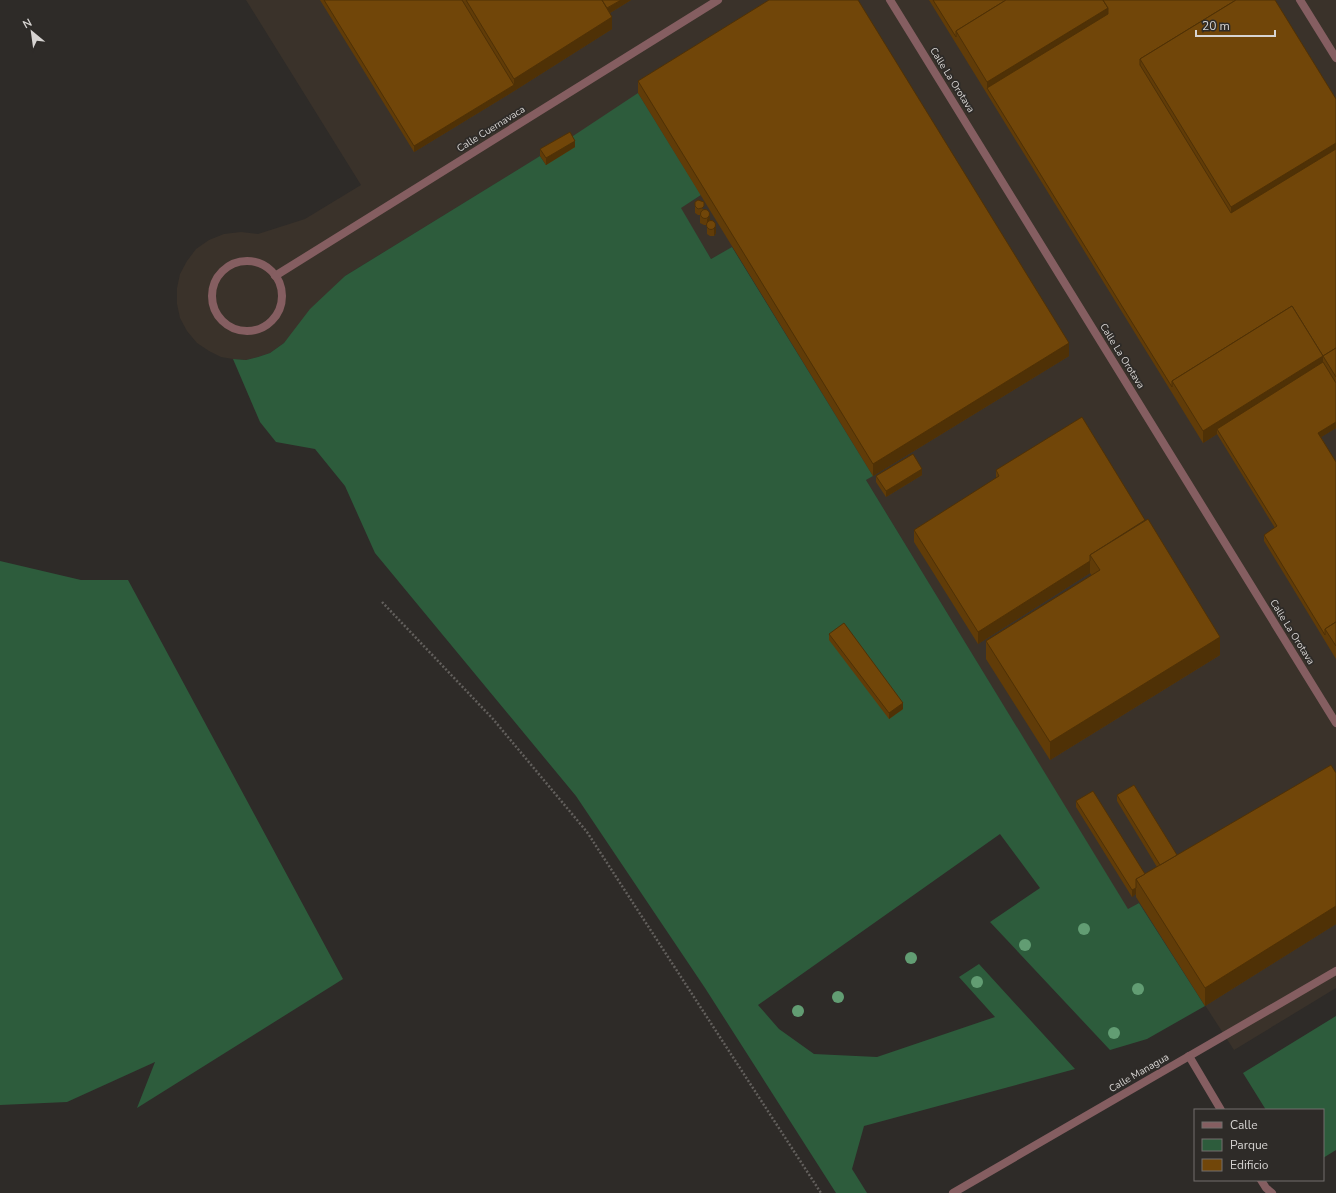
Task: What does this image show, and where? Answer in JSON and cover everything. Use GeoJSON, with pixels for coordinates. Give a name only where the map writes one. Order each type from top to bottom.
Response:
{"type":"FeatureCollection","features":[{"type":"Feature","properties":{"kind":"street","name":"Calle Cuernavaca"},"geometry":{"type":"LineString","coordinates":[[275,276],[718,0]]}},
{"type":"Feature","properties":{"kind":"street","name":"Calle La Orotava"},"geometry":{"type":"LineString","coordinates":[[890,0],[1336,723]]}},
{"type":"Feature","properties":{"kind":"street"},"geometry":{"type":"LineString","coordinates":[[1300,0],[1336,58]]}},
{"type":"Feature","properties":{"kind":"street"},"geometry":{"type":"LineString","coordinates":[[242,262],[255,262],[266,267],[275,276],[280,287],[281,299],[279,310],[273,319],[264,327],[243,331],[231,328],[221,320],[214,309],[211,296],[214,284],[220,273],[231,265],[242,262]]}},
{"type":"Feature","properties":{"kind":"street","name":"Calle Managua"},"geometry":{"type":"LineString","coordinates":[[953,1193],[1336,971]]}},
{"type":"Feature","properties":{"kind":"street"},"geometry":{"type":"LineString","coordinates":[[1189,1056],[1220,1109]]}},
{"type":"Feature","properties":{"kind":"street"},"geometry":{"type":"LineString","coordinates":[[1262,1181],[1266,1188],[1272,1193]]}},
{"type":"Feature","properties":{"kind":"path"},"geometry":{"type":"LineString","coordinates":[[382,602],[493,719],[587,832],[821,1193]]}},
{"type":"Feature","properties":{"kind":"shaded area"},"geometry":{"type":"Polygon","coordinates":[[[246,0],[1336,0],[1336,988],[1234,1050],[1139,903],[1128,910],[866,480],[872,476],[733,247],[711,259],[680,208],[701,195],[570,138],[345,276],[284,343],[270,353],[246,360],[233,359],[221,357],[197,343],[187,331],[180,318],[177,304],[177,288],[180,274],[196,249],[209,240],[224,234],[241,232],[258,234],[305,219],[361,185],[246,0]]]}},
{"type":"Feature","properties":{"kind":"green space"},"geometry":{"type":"Polygon","coordinates":[[[638,93],[701,195],[681,208],[711,259],[732,247],[873,476],[866,480],[1128,909],[1139,903],[1205,1006],[1147,1039],[1110,1050],[990,922],[1040,888],[1000,834],[758,1005],[779,1029],[814,1054],[877,1057],[995,1017],[959,977],[979,964],[1075,1069],[864,1126],[852,1169],[867,1193],[836,1193],[705,988],[576,796],[375,553],[345,486],[315,449],[276,442],[260,422],[233,359],[246,360],[270,353],[284,343],[310,309],[345,276],[540,156],[546,165],[570,138],[638,93]]]}},
{"type":"Feature","properties":{"kind":"green space"},"geometry":{"type":"Polygon","coordinates":[[[0,561],[81,580],[128,580],[343,979],[137,1108],[155,1062],[67,1102],[0,1105],[0,561]]]}},
{"type":"Feature","properties":{"kind":"green space"},"geometry":{"type":"Polygon","coordinates":[[[1336,1016],[1336,1150],[1324,1157],[1324,1109],[1265,1109],[1243,1073],[1336,1016]]]}},
{"type":"Feature","properties":{"kind":"building"},"geometry":{"type":"Polygon","coordinates":[[[324,0],[462,0],[514,85],[414,146],[324,0]]]}},
{"type":"Feature","properties":{"kind":"building"},"geometry":{"type":"Polygon","coordinates":[[[466,0],[602,0],[612,17],[514,79],[466,0]]]}},
{"type":"Feature","properties":{"kind":"building"},"geometry":{"type":"Polygon","coordinates":[[[602,0],[621,0],[607,8],[602,0]]]}},
{"type":"Feature","properties":{"kind":"building"},"geometry":{"type":"Polygon","coordinates":[[[769,0],[858,0],[1069,343],[873,464],[638,81],[769,0]]]}},
{"type":"Feature","properties":{"kind":"building"},"geometry":{"type":"Polygon","coordinates":[[[933,0],[1006,0],[956,31],[956,37],[933,0]]]}},
{"type":"Feature","properties":{"kind":"building"},"geometry":{"type":"Polygon","coordinates":[[[1006,0],[1103,0],[1108,8],[987,82],[956,31],[1006,0]]]}},
{"type":"Feature","properties":{"kind":"building"},"geometry":{"type":"Polygon","coordinates":[[[1103,0],[1236,0],[1140,59],[1140,65],[1231,213],[1336,149],[1336,348],[1323,356],[1292,306],[1172,381],[1172,387],[987,88],[1108,14],[1108,8],[1103,0]]]}},
{"type":"Feature","properties":{"kind":"building"},"geometry":{"type":"Polygon","coordinates":[[[1236,0],[1275,0],[1336,99],[1336,143],[1231,207],[1140,59],[1236,0]]]}},
{"type":"Feature","properties":{"kind":"building"},"geometry":{"type":"Polygon","coordinates":[[[570,132],[575,141],[546,158],[540,149],[570,132]]]}},
{"type":"Feature","properties":{"kind":"building"},"geometry":{"type":"Polygon","coordinates":[[[698,200],[704,202],[704,206],[698,209],[695,206],[695,202],[698,200]]]}},
{"type":"Feature","properties":{"kind":"building"},"geometry":{"type":"Polygon","coordinates":[[[705,209],[710,214],[705,219],[700,214],[705,209]]]}},
{"type":"Feature","properties":{"kind":"building"},"geometry":{"type":"Polygon","coordinates":[[[711,220],[716,225],[711,230],[706,225],[711,220]]]}},
{"type":"Feature","properties":{"kind":"building"},"geometry":{"type":"Polygon","coordinates":[[[1292,306],[1323,356],[1203,431],[1172,381],[1292,306]]]}},
{"type":"Feature","properties":{"kind":"building"},"geometry":{"type":"Polygon","coordinates":[[[1336,348],[1336,377],[1323,356],[1336,348]]]}},
{"type":"Feature","properties":{"kind":"building"},"geometry":{"type":"Polygon","coordinates":[[[1323,362],[1336,383],[1336,422],[1318,433],[1336,462],[1336,622],[1325,629],[1325,635],[1264,535],[1277,526],[1217,429],[1323,362]]]}},
{"type":"Feature","properties":{"kind":"building"},"geometry":{"type":"Polygon","coordinates":[[[1082,417],[1145,520],[1090,555],[1090,561],[978,632],[914,530],[999,476],[996,470],[1082,417]]]}},
{"type":"Feature","properties":{"kind":"building"},"geometry":{"type":"Polygon","coordinates":[[[913,454],[922,469],[886,491],[876,476],[913,454]]]}},
{"type":"Feature","properties":{"kind":"building"},"geometry":{"type":"Polygon","coordinates":[[[1148,519],[1220,637],[1050,742],[986,641],[1100,570],[1090,555],[1148,519]]]}},
{"type":"Feature","properties":{"kind":"building"},"geometry":{"type":"Polygon","coordinates":[[[1336,622],[1336,646],[1325,629],[1336,622]]]}},
{"type":"Feature","properties":{"kind":"building"},"geometry":{"type":"Polygon","coordinates":[[[844,623],[903,703],[889,713],[829,634],[844,623]]]}},
{"type":"Feature","properties":{"kind":"building"},"geometry":{"type":"Polygon","coordinates":[[[1331,765],[1336,773],[1336,906],[1205,988],[1136,879],[1331,765]]]}},
{"type":"Feature","properties":{"kind":"building"},"geometry":{"type":"Polygon","coordinates":[[[1134,785],[1177,855],[1160,865],[1117,795],[1134,785]]]}},
{"type":"Feature","properties":{"kind":"building"},"geometry":{"type":"Polygon","coordinates":[[[1093,791],[1145,874],[1136,879],[1136,888],[1132,890],[1076,801],[1093,791]]]}}]}
